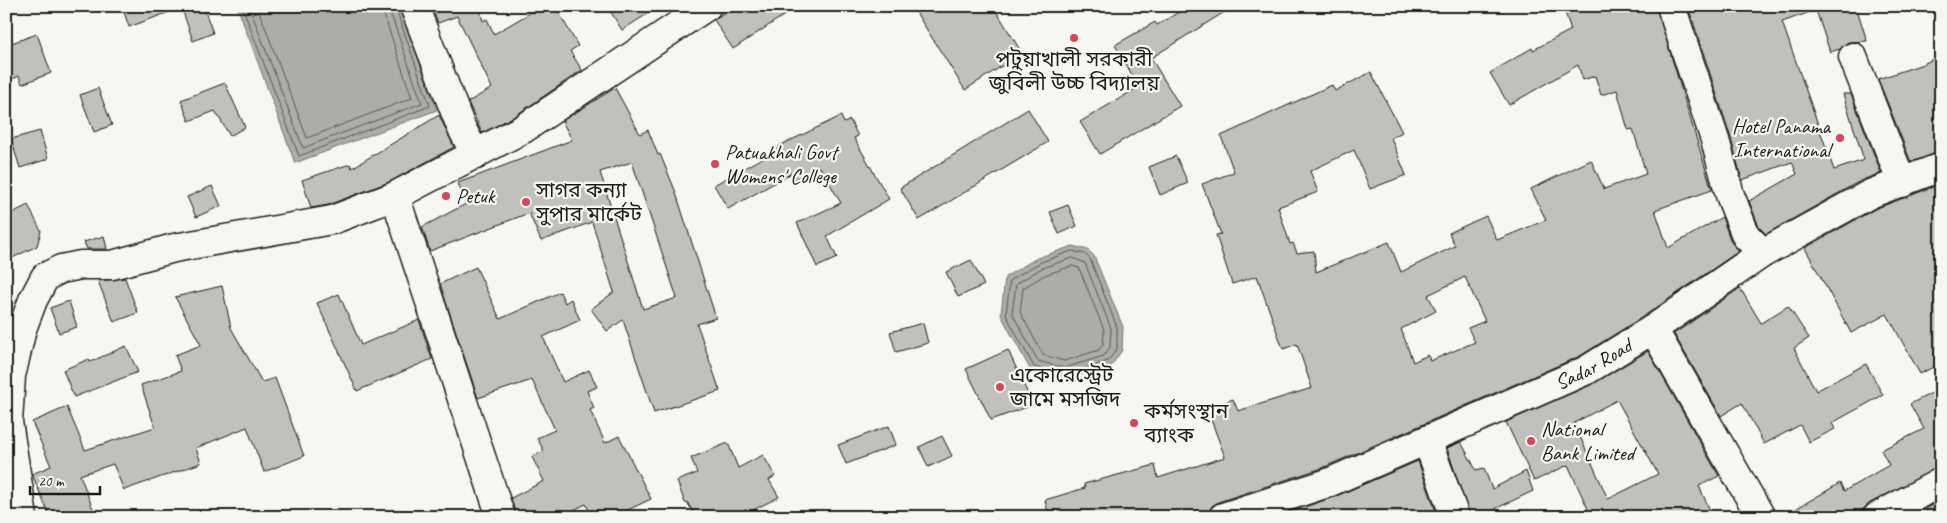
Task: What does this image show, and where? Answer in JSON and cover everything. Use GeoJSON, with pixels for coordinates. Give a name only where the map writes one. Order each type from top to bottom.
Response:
{"type":"FeatureCollection","features":[{"type":"Feature","properties":{"kind":"street"},"geometry":{"type":"LineString","coordinates":[[414,6],[461,126],[476,155]]}},
{"type":"Feature","properties":{"kind":"street"},"geometry":{"type":"LineString","coordinates":[[24,517],[8,422],[11,376],[22,329],[33,300],[45,277],[60,268],[81,265],[112,265],[174,248],[332,220],[395,196],[524,129],[707,6]]}},
{"type":"Feature","properties":{"kind":"street"},"geometry":{"type":"LineString","coordinates":[[1671,6],[1715,140],[1730,195],[1746,236],[1763,253]]}},
{"type":"Feature","properties":{"kind":"street"},"geometry":{"type":"LineString","coordinates":[[1853,57],[1902,183]]}},
{"type":"Feature","properties":{"kind":"street","name":"Sadar Road"},"geometry":{"type":"LineString","coordinates":[[1223,517],[1281,508],[1328,483],[1587,370],[1653,329],[1763,253],[1870,194],[1941,167]]}},
{"type":"Feature","properties":{"kind":"street"},"geometry":{"type":"LineString","coordinates":[[395,196],[501,517]]}},
{"type":"Feature","properties":{"kind":"street"},"geometry":{"type":"LineString","coordinates":[[1653,329],[1761,517]]}},
{"type":"Feature","properties":{"kind":"street"},"geometry":{"type":"LineString","coordinates":[[1427,440],[1455,517]]}},
{"type":"Feature","properties":{"kind":"street"},"geometry":{"type":"LineString","coordinates":[[1876,517],[1941,482]]}},
{"type":"Feature","properties":{"kind":"water"},"geometry":{"type":"Polygon","coordinates":[[[237,6],[399,6],[437,110],[295,163],[237,6]]]}},
{"type":"Feature","properties":{"kind":"water"},"geometry":{"type":"Polygon","coordinates":[[[1073,246],[1088,250],[1094,256],[1123,327],[1122,350],[1112,365],[1064,380],[1031,371],[1001,315],[1005,277],[1037,258],[1073,246]]]}},
{"type":"Feature","properties":{"kind":"building"},"geometry":{"type":"Polygon","coordinates":[[[122,6],[179,6],[180,8],[129,27],[122,6]]]}},
{"type":"Feature","properties":{"kind":"building"},"geometry":{"type":"Polygon","coordinates":[[[181,6],[203,6],[213,33],[193,41],[181,6]]]}},
{"type":"Feature","properties":{"kind":"building"},"geometry":{"type":"Polygon","coordinates":[[[431,6],[479,6],[483,21],[487,19],[494,34],[542,6],[555,6],[578,46],[570,51],[582,70],[515,116],[482,133],[468,102],[492,88],[457,16],[438,23],[431,6]]]}},
{"type":"Feature","properties":{"kind":"building"},"geometry":{"type":"Polygon","coordinates":[[[607,6],[660,6],[622,30],[607,6]]]}},
{"type":"Feature","properties":{"kind":"building"},"geometry":{"type":"Polygon","coordinates":[[[733,6],[798,6],[733,49],[714,20],[733,6]]]}},
{"type":"Feature","properties":{"kind":"building"},"geometry":{"type":"Polygon","coordinates":[[[912,6],[993,6],[1022,53],[965,90],[912,6]]]}},
{"type":"Feature","properties":{"kind":"building"},"geometry":{"type":"Polygon","coordinates":[[[1189,6],[1234,6],[1151,58],[1180,106],[1100,154],[1080,122],[1139,87],[1115,45],[1155,22],[1157,25],[1189,6]]]}},
{"type":"Feature","properties":{"kind":"building"},"geometry":{"type":"Polygon","coordinates":[[[1563,6],[1656,6],[1712,190],[1655,210],[1668,248],[1722,217],[1731,242],[1739,251],[1644,316],[1580,356],[1322,468],[1218,502],[1212,506],[1208,513],[1195,517],[1049,517],[1045,500],[1085,488],[1084,484],[1155,465],[1158,478],[1225,457],[1207,409],[1233,399],[1238,411],[1312,388],[1297,344],[1283,349],[1257,276],[1232,284],[1216,235],[1221,234],[1202,184],[1234,172],[1221,136],[1332,85],[1335,91],[1371,72],[1402,132],[1391,138],[1406,175],[1370,189],[1354,150],[1310,171],[1318,192],[1278,207],[1290,244],[1293,243],[1297,253],[1314,251],[1316,272],[1389,242],[1401,272],[1455,246],[1449,233],[1486,216],[1497,240],[1546,220],[1531,189],[1591,160],[1604,189],[1646,174],[1633,129],[1628,130],[1617,90],[1601,95],[1595,76],[1583,80],[1578,65],[1509,105],[1490,73],[1532,48],[1533,50],[1571,30],[1563,6]],[[1465,277],[1428,295],[1436,311],[1401,329],[1413,362],[1428,355],[1430,361],[1475,342],[1468,328],[1485,321],[1465,277]]]}},
{"type":"Feature","properties":{"kind":"building"},"geometry":{"type":"Polygon","coordinates":[[[1688,6],[1856,6],[1867,41],[1848,42],[1840,49],[1830,52],[1816,10],[1782,22],[1834,170],[1864,160],[1843,94],[1851,94],[1881,173],[1862,180],[1766,234],[1759,227],[1749,201],[1797,174],[1792,162],[1742,180],[1730,135],[1688,6]]]}},
{"type":"Feature","properties":{"kind":"building"},"geometry":{"type":"Polygon","coordinates":[[[37,34],[51,73],[22,84],[19,76],[6,82],[6,45],[37,34]]]}},
{"type":"Feature","properties":{"kind":"building"},"geometry":{"type":"Polygon","coordinates":[[[1941,55],[1941,152],[1911,162],[1878,79],[1923,64],[1941,55]]]}},
{"type":"Feature","properties":{"kind":"building"},"geometry":{"type":"Polygon","coordinates":[[[225,83],[245,127],[230,136],[215,111],[189,121],[181,100],[225,83]]]}},
{"type":"Feature","properties":{"kind":"building"},"geometry":{"type":"Polygon","coordinates":[[[98,88],[112,125],[94,132],[80,95],[98,88]]]}},
{"type":"Feature","properties":{"kind":"building"},"geometry":{"type":"Polygon","coordinates":[[[615,88],[640,134],[648,130],[675,190],[716,318],[697,324],[720,391],[654,413],[623,320],[607,331],[591,309],[614,292],[592,222],[541,241],[529,213],[430,251],[422,227],[466,204],[458,183],[572,140],[562,121],[615,88]],[[632,162],[600,172],[643,309],[677,298],[632,162]]]}},
{"type":"Feature","properties":{"kind":"building"},"geometry":{"type":"Polygon","coordinates":[[[1028,109],[1048,142],[919,220],[900,188],[1028,109]]]}},
{"type":"Feature","properties":{"kind":"building"},"geometry":{"type":"Polygon","coordinates":[[[439,115],[454,147],[389,182],[328,205],[311,208],[302,180],[350,164],[352,168],[439,115]]]}},
{"type":"Feature","properties":{"kind":"building"},"geometry":{"type":"Polygon","coordinates":[[[841,116],[844,123],[850,120],[858,136],[854,138],[889,199],[827,236],[837,258],[817,267],[797,223],[841,203],[820,167],[795,179],[792,173],[728,209],[714,185],[780,148],[779,146],[841,116]]]}},
{"type":"Feature","properties":{"kind":"building"},"geometry":{"type":"Polygon","coordinates":[[[40,131],[48,159],[20,168],[11,139],[40,131]]]}},
{"type":"Feature","properties":{"kind":"building"},"geometry":{"type":"Polygon","coordinates":[[[1176,156],[1188,183],[1160,195],[1149,167],[1176,156]]]}},
{"type":"Feature","properties":{"kind":"building"},"geometry":{"type":"Polygon","coordinates":[[[1941,184],[1941,363],[1920,374],[1887,314],[1851,333],[1805,248],[1877,208],[1941,184]]]}},
{"type":"Feature","properties":{"kind":"building"},"geometry":{"type":"Polygon","coordinates":[[[212,186],[221,206],[196,217],[187,197],[212,186]]]}},
{"type":"Feature","properties":{"kind":"building"},"geometry":{"type":"Polygon","coordinates":[[[28,205],[41,231],[37,246],[6,261],[6,216],[28,205]]]}},
{"type":"Feature","properties":{"kind":"building"},"geometry":{"type":"Polygon","coordinates":[[[1068,205],[1077,226],[1059,234],[1050,212],[1068,205]]]}},
{"type":"Feature","properties":{"kind":"building"},"geometry":{"type":"Polygon","coordinates":[[[104,236],[107,249],[87,249],[84,242],[104,236]]]}},
{"type":"Feature","properties":{"kind":"building"},"geometry":{"type":"Polygon","coordinates":[[[971,260],[984,285],[958,297],[946,272],[971,260]]]}},
{"type":"Feature","properties":{"kind":"building"},"geometry":{"type":"Polygon","coordinates":[[[476,267],[500,319],[560,292],[565,303],[571,299],[580,320],[543,337],[563,382],[589,370],[597,387],[587,391],[594,408],[590,410],[605,443],[619,436],[651,499],[613,517],[592,517],[586,504],[559,517],[516,517],[511,498],[544,481],[532,457],[544,451],[537,438],[555,430],[532,380],[478,398],[440,284],[476,267]]]}},
{"type":"Feature","properties":{"kind":"building"},"geometry":{"type":"Polygon","coordinates":[[[125,278],[138,313],[114,322],[98,281],[125,278]]]}},
{"type":"Feature","properties":{"kind":"building"},"geometry":{"type":"Polygon","coordinates":[[[222,286],[231,328],[262,382],[275,378],[304,456],[264,472],[247,427],[196,448],[201,463],[124,490],[113,464],[80,475],[96,517],[50,517],[32,474],[51,466],[32,422],[67,407],[85,450],[155,427],[141,385],[181,371],[175,355],[201,345],[175,297],[222,286]]]}},
{"type":"Feature","properties":{"kind":"building"},"geometry":{"type":"Polygon","coordinates":[[[1740,288],[1761,323],[1788,306],[1809,338],[1794,348],[1816,391],[1866,364],[1883,395],[1832,423],[1835,429],[1809,442],[1800,425],[1764,444],[1742,403],[1721,416],[1674,334],[1740,288]]]}},
{"type":"Feature","properties":{"kind":"building"},"geometry":{"type":"Polygon","coordinates":[[[339,294],[361,345],[419,320],[432,359],[357,391],[317,303],[339,294]]]}},
{"type":"Feature","properties":{"kind":"building"},"geometry":{"type":"Polygon","coordinates":[[[69,301],[77,327],[59,333],[50,308],[69,301]]]}},
{"type":"Feature","properties":{"kind":"building"},"geometry":{"type":"Polygon","coordinates":[[[923,323],[928,343],[896,352],[890,332],[923,323]]]}},
{"type":"Feature","properties":{"kind":"building"},"geometry":{"type":"Polygon","coordinates":[[[126,346],[138,372],[74,397],[63,370],[89,359],[90,362],[126,346]]]}},
{"type":"Feature","properties":{"kind":"building","name":"একোরেস্ট্রেট জামে মসজিদ"},"geometry":{"type":"Polygon","coordinates":[[[1008,350],[1033,405],[991,420],[966,369],[1008,350]]]}},
{"type":"Feature","properties":{"kind":"building"},"geometry":{"type":"Polygon","coordinates":[[[1648,351],[1719,476],[1699,486],[1713,517],[1574,517],[1588,509],[1568,465],[1534,481],[1506,422],[1593,384],[1648,351]],[[1617,400],[1574,423],[1608,499],[1658,474],[1617,400]]]}},
{"type":"Feature","properties":{"kind":"building"},"geometry":{"type":"Polygon","coordinates":[[[1932,393],[1941,410],[1941,466],[1870,503],[1863,509],[1861,517],[1782,517],[1840,483],[1844,491],[1889,465],[1881,450],[1924,429],[1910,404],[1932,393]]]}},
{"type":"Feature","properties":{"kind":"building"},"geometry":{"type":"Polygon","coordinates":[[[889,426],[896,445],[846,464],[838,445],[889,426]]]}},
{"type":"Feature","properties":{"kind":"building"},"geometry":{"type":"Polygon","coordinates":[[[942,436],[952,456],[928,467],[919,447],[942,436]]]}},
{"type":"Feature","properties":{"kind":"building"},"geometry":{"type":"Polygon","coordinates":[[[1461,442],[1476,470],[1484,468],[1492,489],[1526,471],[1533,491],[1495,509],[1499,517],[1470,517],[1447,448],[1461,442]]]}},
{"type":"Feature","properties":{"kind":"building"},"geometry":{"type":"Polygon","coordinates":[[[728,443],[738,468],[763,455],[775,476],[769,480],[779,497],[739,517],[696,517],[687,502],[685,503],[677,481],[697,473],[691,458],[728,443]]]}},
{"type":"Feature","properties":{"kind":"building"},"geometry":{"type":"Polygon","coordinates":[[[1418,461],[1438,517],[1285,517],[1284,514],[1334,497],[1418,461]]]}},
{"type":"Feature","properties":{"kind":"building"},"geometry":{"type":"Polygon","coordinates":[[[1941,500],[1941,517],[1929,517],[1925,509],[1941,500]]]}},
{"type":"Feature","properties":{"kind":"place","name":"পটুয়াখালী সরকারী জুবিলী উচ্চ বিদ্যালয়"},"geometry":{"type":"Point","coordinates":[1074,38]}},
{"type":"Feature","properties":{"kind":"place","name":"Hotel Panama International"},"geometry":{"type":"Point","coordinates":[1840,138]}},
{"type":"Feature","properties":{"kind":"place","name":"Patuakhali Govt Womens' College"},"geometry":{"type":"Point","coordinates":[715,164]}},
{"type":"Feature","properties":{"kind":"place","name":"Petuk"},"geometry":{"type":"Point","coordinates":[446,196]}},
{"type":"Feature","properties":{"kind":"place","name":"সাগর কন্যা সুপার মার্কেট"},"geometry":{"type":"Point","coordinates":[526,202]}},
{"type":"Feature","properties":{"kind":"place","name":"একোরেস্ট্রেট জামে মসজিদ"},"geometry":{"type":"Point","coordinates":[1000,387]}},
{"type":"Feature","properties":{"kind":"place","name":"কর্মসংস্থান ব্যাংক"},"geometry":{"type":"Point","coordinates":[1134,423]}},
{"type":"Feature","properties":{"kind":"place","name":"National Bank Limited"},"geometry":{"type":"Point","coordinates":[1531,441]}}]}
